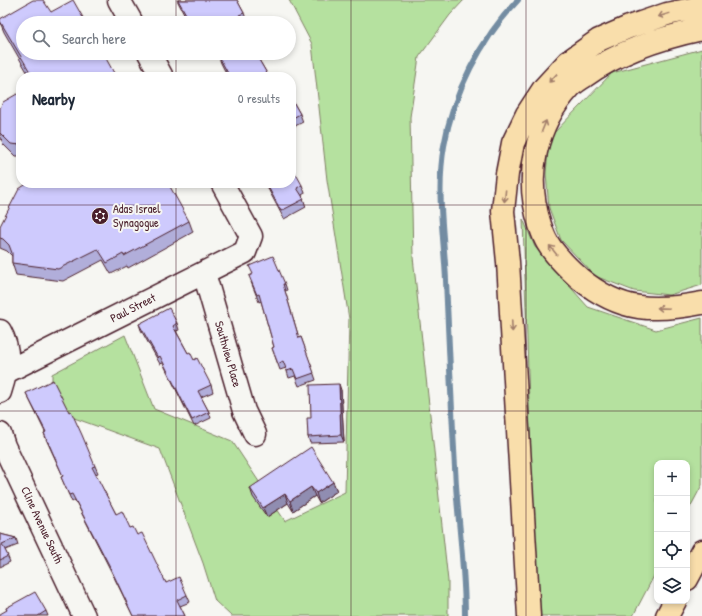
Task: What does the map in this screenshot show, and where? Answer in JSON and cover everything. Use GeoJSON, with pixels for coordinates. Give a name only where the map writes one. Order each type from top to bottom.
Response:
{"type":"FeatureCollection","features":[{"type":"Feature","properties":{"kind":"highway"},"geometry":{"type":"LineString","coordinates":[[528,616],[508,262],[503,211],[507,174],[513,143],[527,114],[544,88],[568,62],[599,40],[629,27],[667,14],[702,7]]}},
{"type":"Feature","properties":{"kind":"highway"},"geometry":{"type":"LineString","coordinates":[[702,29],[673,35],[636,48],[600,65],[571,86],[549,116],[539,139],[532,180],[536,212],[546,242],[566,266],[587,284],[611,298],[638,307],[674,308],[702,303]]}},
{"type":"Feature","properties":{"kind":"highway"},"geometry":{"type":"LineString","coordinates":[[690,573],[702,551]]}},
{"type":"Feature","properties":{"kind":"highway"},"geometry":{"type":"LineString","coordinates":[[667,616],[673,604]]}},
{"type":"Feature","properties":{"kind":"street"},"geometry":{"type":"LineString","coordinates":[[119,0],[128,16]]}},
{"type":"Feature","properties":{"kind":"street"},"geometry":{"type":"LineString","coordinates":[[153,60],[159,72]]}},
{"type":"Feature","properties":{"kind":"street","name":"Paul Street"},"geometry":{"type":"LineString","coordinates":[[6,372],[245,252],[251,236],[225,188]]}},
{"type":"Feature","properties":{"kind":"street","name":"Southview Place"},"geometry":{"type":"LineString","coordinates":[[204,273],[244,410],[255,434]]}},
{"type":"Feature","properties":{"kind":"street"},"geometry":{"type":"LineString","coordinates":[[0,331],[8,353],[6,372],[0,392]]}},
{"type":"Feature","properties":{"kind":"street","name":"Cline Avenue South"},"geometry":{"type":"LineString","coordinates":[[0,434],[4,446],[84,616]]}},
{"type":"Feature","properties":{"kind":"green space"},"geometry":{"type":"Polygon","coordinates":[[[289,0],[464,0],[450,15],[419,57],[410,117],[413,257],[448,581],[448,616],[231,616],[215,601],[203,563],[160,449],[52,410],[52,374],[125,335],[154,409],[232,441],[285,521],[345,492],[349,319],[327,180],[312,44],[289,0]]]}},
{"type":"Feature","properties":{"kind":"green space"},"geometry":{"type":"Polygon","coordinates":[[[702,49],[702,285],[669,295],[634,291],[595,276],[561,240],[549,208],[546,174],[549,138],[612,73],[702,49]]]}},
{"type":"Feature","properties":{"kind":"green space"},"geometry":{"type":"Polygon","coordinates":[[[523,219],[535,247],[588,307],[656,330],[702,318],[702,485],[690,507],[690,460],[654,460],[654,576],[633,616],[536,616],[523,219]]]}},
{"type":"Feature","properties":{"kind":"building"},"geometry":{"type":"Polygon","coordinates":[[[33,0],[43,0],[51,12],[73,0],[82,16],[16,16],[16,48],[0,19],[33,0]]]}},
{"type":"Feature","properties":{"kind":"building"},"geometry":{"type":"Polygon","coordinates":[[[178,0],[237,0],[244,13],[240,16],[187,16],[178,0]]]}},
{"type":"Feature","properties":{"kind":"building"},"geometry":{"type":"Polygon","coordinates":[[[23,60],[107,60],[113,72],[30,72],[23,60]]]}},
{"type":"Feature","properties":{"kind":"building"},"geometry":{"type":"Polygon","coordinates":[[[221,60],[259,60],[266,72],[227,72],[221,60]]]}},
{"type":"Feature","properties":{"kind":"building"},"geometry":{"type":"Polygon","coordinates":[[[16,95],[16,144],[11,144],[0,133],[0,108],[3,102],[16,95]]]}},
{"type":"Feature","properties":{"kind":"building"},"geometry":{"type":"Polygon","coordinates":[[[296,107],[300,114],[296,116],[296,107]]]}},
{"type":"Feature","properties":{"kind":"building"},"geometry":{"type":"Polygon","coordinates":[[[296,174],[302,185],[297,188],[304,199],[281,211],[269,188],[296,188],[296,174]]]}},
{"type":"Feature","properties":{"kind":"building","name":"Adas Israel Synagogue"},"geometry":{"type":"Polygon","coordinates":[[[171,188],[189,221],[124,256],[123,254],[107,263],[98,249],[58,269],[12,263],[12,253],[9,245],[0,238],[0,226],[19,189],[171,188]]]}},
{"type":"Feature","properties":{"kind":"building"},"geometry":{"type":"Polygon","coordinates":[[[273,256],[285,284],[283,284],[299,338],[301,337],[314,373],[297,379],[293,369],[287,371],[283,361],[278,364],[272,348],[274,347],[259,294],[257,295],[249,276],[253,274],[249,266],[273,256]]]}},
{"type":"Feature","properties":{"kind":"building"},"geometry":{"type":"Polygon","coordinates":[[[169,308],[177,323],[173,326],[188,353],[190,352],[194,360],[197,358],[211,385],[198,391],[209,412],[192,420],[160,356],[158,358],[139,324],[169,308]]]}},
{"type":"Feature","properties":{"kind":"building"},"geometry":{"type":"Polygon","coordinates":[[[53,380],[69,412],[71,411],[95,466],[92,467],[116,514],[122,511],[130,528],[133,527],[137,535],[142,533],[166,583],[179,577],[187,595],[177,600],[185,616],[133,616],[109,565],[72,494],[69,495],[61,477],[63,476],[44,433],[46,432],[26,393],[53,380]]]}},
{"type":"Feature","properties":{"kind":"building"},"geometry":{"type":"Polygon","coordinates":[[[339,384],[341,435],[308,437],[307,418],[311,418],[310,385],[339,384]]]}},
{"type":"Feature","properties":{"kind":"building"},"geometry":{"type":"Polygon","coordinates":[[[311,447],[333,482],[316,493],[311,487],[290,501],[285,494],[263,508],[250,488],[311,447]]]}},
{"type":"Feature","properties":{"kind":"building"},"geometry":{"type":"Polygon","coordinates":[[[0,534],[16,538],[2,544],[8,556],[0,560],[0,534]]]}},
{"type":"Feature","properties":{"kind":"building"},"geometry":{"type":"Polygon","coordinates":[[[35,592],[46,611],[38,616],[0,616],[0,614],[7,610],[6,608],[35,592]]]}},
{"type":"Feature","properties":{"kind":"waterway"},"geometry":{"type":"LineString","coordinates":[[465,616],[441,213],[442,163],[448,126],[454,106],[470,68],[492,32],[518,0]]}},
{"type":"Feature","properties":{"kind":"place","name":"Adas Israel Synagogue"},"geometry":{"type":"Point","coordinates":[100,216]}}]}
